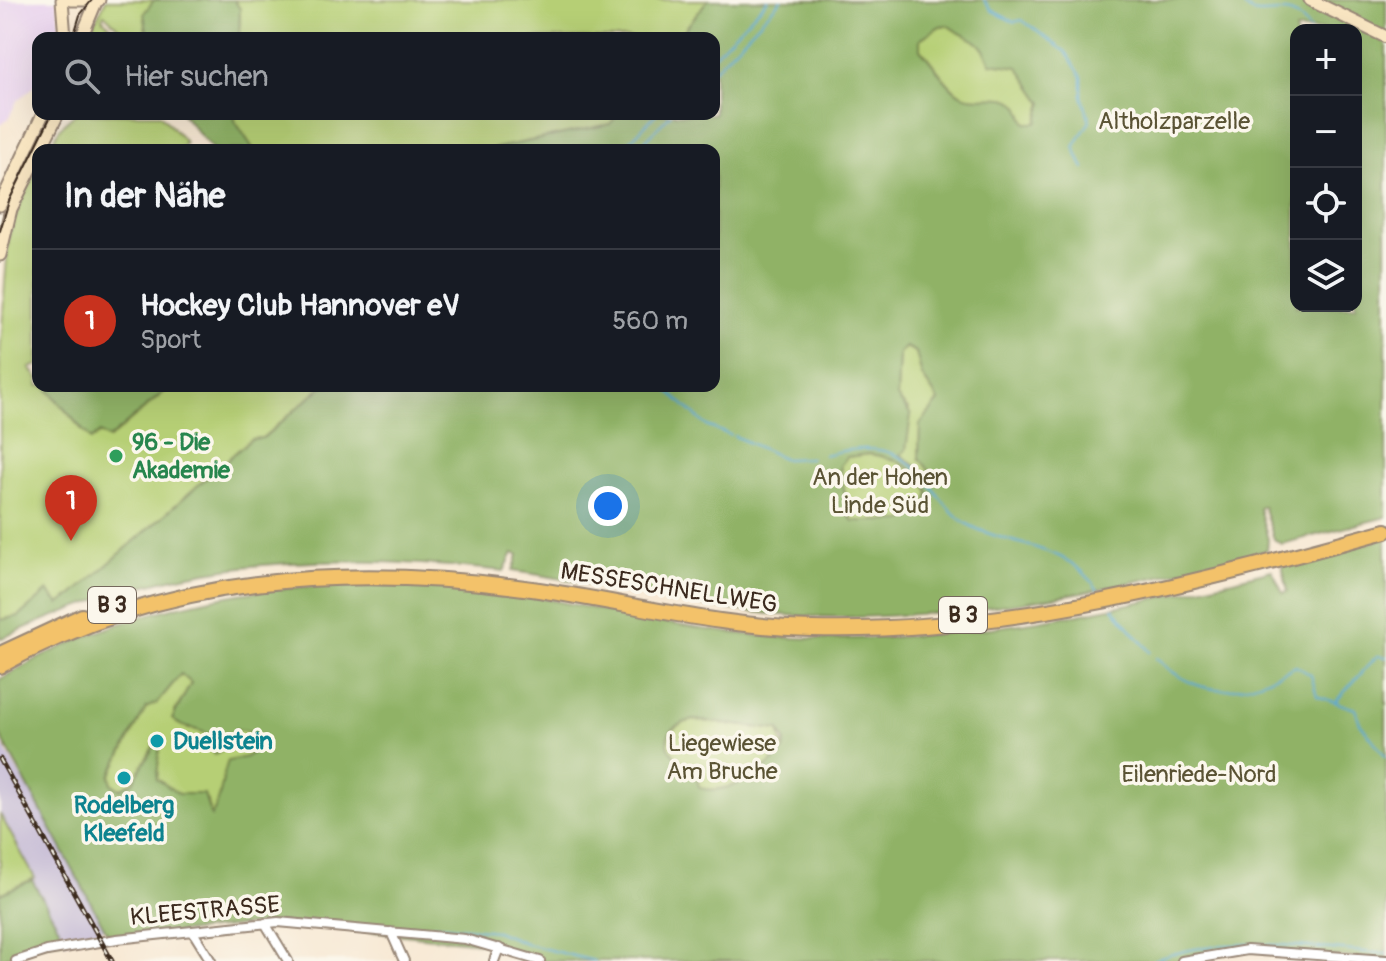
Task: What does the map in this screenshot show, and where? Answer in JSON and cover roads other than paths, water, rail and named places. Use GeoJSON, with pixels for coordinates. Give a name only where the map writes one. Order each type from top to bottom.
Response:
{"type":"FeatureCollection","features":[{"type":"Feature","properties":{"kind":"highway","name":"MESSESCHNELLWEG"},"geometry":{"type":"LineString","coordinates":[[0,654],[83,615],[167,589],[251,575],[335,568],[434,571],[534,582],[759,619],[813,622],[911,620],[1020,607],[1120,590],[1386,523]]}},
{"type":"Feature","properties":{"kind":"highway","name":"MESSESCHNELLWEG"},"geometry":{"type":"LineString","coordinates":[[0,666],[60,636],[122,611],[251,582],[348,576],[433,578],[534,589],[718,622],[813,629],[913,626],[1021,614],[1122,597],[1224,575],[1386,531]]}},
{"type":"Feature","properties":{"kind":"highway"},"geometry":{"type":"LineString","coordinates":[[0,673],[60,636]]}},
{"type":"Feature","properties":{"kind":"highway"},"geometry":{"type":"LineString","coordinates":[[0,647],[24,641]]}},
{"type":"Feature","properties":{"kind":"street"},"geometry":{"type":"LineString","coordinates":[[62,0],[65,32]]}},
{"type":"Feature","properties":{"kind":"street"},"geometry":{"type":"LineString","coordinates":[[71,0],[98,1],[84,32]]}},
{"type":"Feature","properties":{"kind":"street"},"geometry":{"type":"LineString","coordinates":[[1310,0],[1386,37]]}},
{"type":"Feature","properties":{"kind":"street"},"geometry":{"type":"LineString","coordinates":[[0,205],[40,120]]}},
{"type":"Feature","properties":{"kind":"street"},"geometry":{"type":"LineString","coordinates":[[43,144],[55,120]]}},
{"type":"Feature","properties":{"kind":"street"},"geometry":{"type":"LineString","coordinates":[[0,255],[11,209],[32,166]]}},
{"type":"Feature","properties":{"kind":"street"},"geometry":{"type":"LineString","coordinates":[[265,923],[288,961]]}},
{"type":"Feature","properties":{"kind":"street","name":"KLEESTRASSE"},"geometry":{"type":"LineString","coordinates":[[16,961],[47,951],[117,939],[265,923],[465,939],[540,961]]}},
{"type":"Feature","properties":{"kind":"street"},"geometry":{"type":"LineString","coordinates":[[193,932],[211,961]]}},
{"type":"Feature","properties":{"kind":"street"},"geometry":{"type":"LineString","coordinates":[[391,932],[404,961]]}},
{"type":"Feature","properties":{"kind":"street"},"geometry":{"type":"LineString","coordinates":[[494,961],[499,948]]}},
{"type":"Feature","properties":{"kind":"street"},"geometry":{"type":"LineString","coordinates":[[1182,961],[1247,950],[1386,960]]}},
{"type":"Feature","properties":{"kind":"waterway"},"geometry":{"type":"LineString","coordinates":[[720,49],[768,0]]}},
{"type":"Feature","properties":{"kind":"waterway"},"geometry":{"type":"LineString","coordinates":[[720,64],[781,0]]}},
{"type":"Feature","properties":{"kind":"waterway"},"geometry":{"type":"LineString","coordinates":[[984,0],[991,10],[1014,22],[1022,20],[1066,52],[1082,77],[1082,96],[1090,121],[1074,147],[1084,169]]}},
{"type":"Feature","properties":{"kind":"waterway"},"geometry":{"type":"LineString","coordinates":[[1234,0],[1252,12],[1289,13],[1305,24]]}},
{"type":"Feature","properties":{"kind":"waterway"},"geometry":{"type":"LineString","coordinates":[[630,141],[650,120]]}},
{"type":"Feature","properties":{"kind":"waterway"},"geometry":{"type":"LineString","coordinates":[[642,144],[665,120]]}},
{"type":"Feature","properties":{"kind":"waterway"},"geometry":{"type":"LineString","coordinates":[[670,392],[707,426],[730,435]]}},
{"type":"Feature","properties":{"kind":"waterway"},"geometry":{"type":"LineString","coordinates":[[734,436],[785,459],[811,458]]}},
{"type":"Feature","properties":{"kind":"waterway"},"geometry":{"type":"LineString","coordinates":[[824,455],[860,449],[896,455],[917,470],[951,511],[971,526],[1072,563],[1098,590]]}},
{"type":"Feature","properties":{"kind":"waterway"},"geometry":{"type":"LineString","coordinates":[[1113,608],[1150,652]]}},
{"type":"Feature","properties":{"kind":"waterway"},"geometry":{"type":"LineString","coordinates":[[1336,701],[1377,656],[1386,657]]}},
{"type":"Feature","properties":{"kind":"waterway"},"geometry":{"type":"LineString","coordinates":[[1156,658],[1190,682],[1223,689],[1258,683],[1296,666],[1311,675],[1317,696],[1355,709],[1360,723],[1386,757]]}},
{"type":"Feature","properties":{"kind":"waterway"},"geometry":{"type":"LineString","coordinates":[[434,925],[496,931],[530,945],[594,961]]}},
{"type":"Feature","properties":{"kind":"waterway"},"geometry":{"type":"LineString","coordinates":[[1152,961],[1180,952],[1238,944],[1386,954]]}},
{"type":"Feature","properties":{"kind":"tram line"},"geometry":{"type":"LineString","coordinates":[[75,32],[80,15],[92,0]]}},
{"type":"Feature","properties":{"kind":"tram line"},"geometry":{"type":"LineString","coordinates":[[37,144],[49,120]]}},
{"type":"Feature","properties":{"kind":"tram line"},"geometry":{"type":"LineString","coordinates":[[0,231],[9,201],[32,154]]}},
{"type":"Feature","properties":{"kind":"railway"},"geometry":{"type":"LineString","coordinates":[[0,759],[112,961]]}},
{"type":"Feature","properties":{"kind":"place","name":"96 - Die Akademie"},"geometry":{"type":"Point","coordinates":[116,456]}},
{"type":"Feature","properties":{"kind":"place","name":"Hockey Club Hannover eV"},"geometry":{"type":"Point","coordinates":[71,541]}},
{"type":"Feature","properties":{"kind":"place","name":"Duellstein"},"geometry":{"type":"Point","coordinates":[157,741]}},
{"type":"Feature","properties":{"kind":"place","name":"Rodelberg Kleefeld"},"geometry":{"type":"Point","coordinates":[124,778]}},
{"type":"Feature","properties":{"kind":"park label","name":"Altholzparzelle"},"geometry":{"type":"Point","coordinates":[1174,121]}},
{"type":"Feature","properties":{"kind":"park label","name":"An der Hohen Linde Süd"},"geometry":{"type":"Point","coordinates":[880,491]}},
{"type":"Feature","properties":{"kind":"park label","name":"Liegewiese Am Bruche"},"geometry":{"type":"Point","coordinates":[722,757]}},
{"type":"Feature","properties":{"kind":"park label","name":"Eilenriede-Nord"},"geometry":{"type":"Point","coordinates":[1199,774]}}]}
